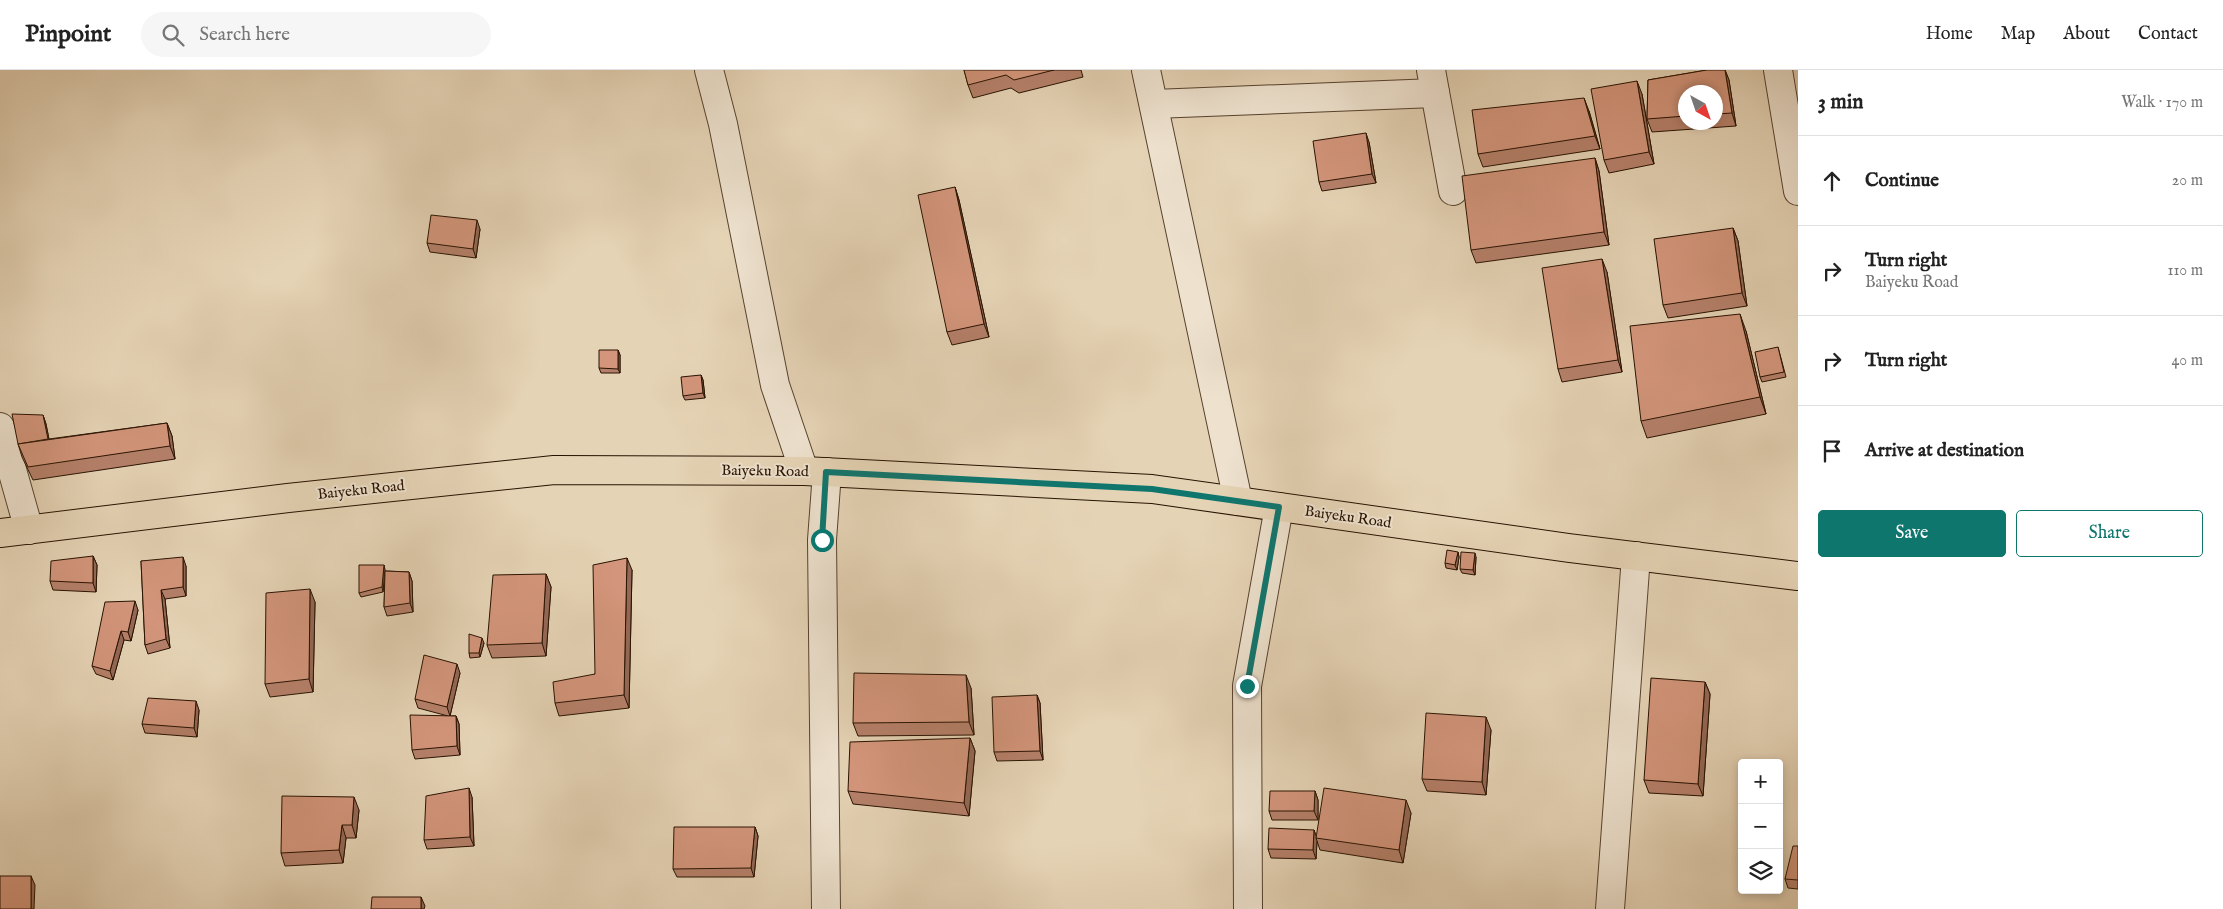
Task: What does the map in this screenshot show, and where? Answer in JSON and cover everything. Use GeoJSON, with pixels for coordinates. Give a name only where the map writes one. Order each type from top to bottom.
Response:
{"type":"FeatureCollection","features":[{"type":"Feature","properties":{"kind":"main road","name":"Baiyeku Road"},"geometry":{"type":"LineString","coordinates":[[0,533],[288,498],[554,470],[815,471],[1152,489],[1636,556],[1798,576]]}},
{"type":"Feature","properties":{"kind":"street"},"geometry":{"type":"LineString","coordinates":[[709,70],[723,124],[775,385],[815,471],[822,540],[826,909]]}},
{"type":"Feature","properties":{"kind":"street"},"geometry":{"type":"LineString","coordinates":[[1146,70],[1238,501]]}},
{"type":"Feature","properties":{"kind":"street"},"geometry":{"type":"LineString","coordinates":[[1778,70],[1798,192]]}},
{"type":"Feature","properties":{"kind":"street"},"geometry":{"type":"LineString","coordinates":[[1154,104],[1433,81],[1454,191]]}},
{"type":"Feature","properties":{"kind":"street"},"geometry":{"type":"LineString","coordinates":[[0,426],[29,530]]}},
{"type":"Feature","properties":{"kind":"street"},"geometry":{"type":"LineString","coordinates":[[1248,909],[1247,686],[1279,507]]}},
{"type":"Feature","properties":{"kind":"street"},"geometry":{"type":"LineString","coordinates":[[1610,909],[1636,556]]}},
{"type":"Feature","properties":{"kind":"building"},"geometry":{"type":"Polygon","coordinates":[[[964,70],[1054,70],[1014,80],[1006,75],[968,85],[964,70]]]}},
{"type":"Feature","properties":{"kind":"building"},"geometry":{"type":"Polygon","coordinates":[[[1707,70],[1725,70],[1732,113],[1723,114],[1723,85],[1678,85],[1678,117],[1647,119],[1648,80],[1707,70]]]}},
{"type":"Feature","properties":{"kind":"building"},"geometry":{"type":"Polygon","coordinates":[[[1637,81],[1649,152],[1604,160],[1591,89],[1637,81]]]}},
{"type":"Feature","properties":{"kind":"building"},"geometry":{"type":"Polygon","coordinates":[[[1584,98],[1595,136],[1478,154],[1472,110],[1584,98]]]}},
{"type":"Feature","properties":{"kind":"building"},"geometry":{"type":"Polygon","coordinates":[[[1366,133],[1372,174],[1319,182],[1313,141],[1366,133]]]}},
{"type":"Feature","properties":{"kind":"building"},"geometry":{"type":"Polygon","coordinates":[[[1595,158],[1604,232],[1471,250],[1462,176],[1595,158]]]}},
{"type":"Feature","properties":{"kind":"building"},"geometry":{"type":"Polygon","coordinates":[[[955,187],[984,324],[947,332],[918,195],[955,187]]]}},
{"type":"Feature","properties":{"kind":"building"},"geometry":{"type":"Polygon","coordinates":[[[431,215],[477,220],[473,249],[427,243],[431,215]]]}},
{"type":"Feature","properties":{"kind":"building"},"geometry":{"type":"Polygon","coordinates":[[[1733,228],[1742,293],[1663,305],[1654,239],[1733,228]]]}},
{"type":"Feature","properties":{"kind":"building"},"geometry":{"type":"Polygon","coordinates":[[[1602,259],[1618,360],[1558,369],[1542,268],[1602,259]]]}},
{"type":"Feature","properties":{"kind":"building"},"geometry":{"type":"Polygon","coordinates":[[[1740,314],[1760,397],[1641,421],[1630,326],[1740,314]]]}},
{"type":"Feature","properties":{"kind":"building"},"geometry":{"type":"Polygon","coordinates":[[[1778,347],[1784,372],[1760,377],[1755,352],[1778,347]]]}},
{"type":"Feature","properties":{"kind":"building"},"geometry":{"type":"Polygon","coordinates":[[[599,350],[618,350],[618,369],[599,368],[599,350]]]}},
{"type":"Feature","properties":{"kind":"building"},"geometry":{"type":"Polygon","coordinates":[[[701,375],[703,393],[683,396],[681,377],[701,375]]]}},
{"type":"Feature","properties":{"kind":"building"},"geometry":{"type":"Polygon","coordinates":[[[12,414],[43,415],[48,439],[18,444],[12,414]]]}},
{"type":"Feature","properties":{"kind":"building"},"geometry":{"type":"Polygon","coordinates":[[[167,423],[170,446],[28,467],[18,444],[167,423]]]}},
{"type":"Feature","properties":{"kind":"building"},"geometry":{"type":"Polygon","coordinates":[[[1447,550],[1458,552],[1455,565],[1445,563],[1447,550]]]}},
{"type":"Feature","properties":{"kind":"building"},"geometry":{"type":"Polygon","coordinates":[[[1461,552],[1475,553],[1473,570],[1460,569],[1461,552]]]}},
{"type":"Feature","properties":{"kind":"building"},"geometry":{"type":"Polygon","coordinates":[[[93,556],[93,583],[50,581],[51,561],[93,556]]]}},
{"type":"Feature","properties":{"kind":"building"},"geometry":{"type":"Polygon","coordinates":[[[183,557],[183,587],[161,590],[166,639],[145,645],[141,561],[183,557]]]}},
{"type":"Feature","properties":{"kind":"building"},"geometry":{"type":"Polygon","coordinates":[[[627,558],[624,695],[555,703],[553,682],[595,674],[593,565],[627,558]]]}},
{"type":"Feature","properties":{"kind":"building"},"geometry":{"type":"Polygon","coordinates":[[[359,565],[384,565],[382,587],[359,593],[359,565]]]}},
{"type":"Feature","properties":{"kind":"building"},"geometry":{"type":"Polygon","coordinates":[[[385,571],[409,572],[410,603],[384,607],[385,571]]]}},
{"type":"Feature","properties":{"kind":"building"},"geometry":{"type":"Polygon","coordinates":[[[546,574],[542,643],[487,645],[493,575],[546,574]]]}},
{"type":"Feature","properties":{"kind":"building"},"geometry":{"type":"Polygon","coordinates":[[[310,589],[309,679],[265,684],[266,593],[310,589]]]}},
{"type":"Feature","properties":{"kind":"building"},"geometry":{"type":"Polygon","coordinates":[[[135,601],[128,632],[121,631],[110,671],[92,666],[105,602],[135,601]]]}},
{"type":"Feature","properties":{"kind":"building"},"geometry":{"type":"Polygon","coordinates":[[[469,634],[482,638],[479,653],[469,653],[469,634]]]}},
{"type":"Feature","properties":{"kind":"building"},"geometry":{"type":"Polygon","coordinates":[[[424,655],[457,664],[447,707],[415,699],[424,655]]]}},
{"type":"Feature","properties":{"kind":"building"},"geometry":{"type":"Polygon","coordinates":[[[854,673],[966,675],[969,722],[853,723],[854,673]]]}},
{"type":"Feature","properties":{"kind":"building"},"geometry":{"type":"Polygon","coordinates":[[[1651,678],[1705,682],[1698,784],[1644,780],[1651,678]]]}},
{"type":"Feature","properties":{"kind":"building"},"geometry":{"type":"Polygon","coordinates":[[[1037,695],[1040,751],[994,752],[992,697],[1037,695]]]}},
{"type":"Feature","properties":{"kind":"building"},"geometry":{"type":"Polygon","coordinates":[[[148,698],[196,701],[194,728],[142,724],[148,698]]]}},
{"type":"Feature","properties":{"kind":"building"},"geometry":{"type":"Polygon","coordinates":[[[1426,713],[1486,717],[1482,782],[1422,779],[1426,713]]]}},
{"type":"Feature","properties":{"kind":"building"},"geometry":{"type":"Polygon","coordinates":[[[410,715],[456,716],[457,746],[412,750],[410,715]]]}},
{"type":"Feature","properties":{"kind":"building"},"geometry":{"type":"Polygon","coordinates":[[[970,738],[964,803],[848,791],[850,742],[970,738]]]}},
{"type":"Feature","properties":{"kind":"building"},"geometry":{"type":"Polygon","coordinates":[[[469,788],[470,837],[424,840],[426,796],[469,788]]]}},
{"type":"Feature","properties":{"kind":"building"},"geometry":{"type":"Polygon","coordinates":[[[1324,788],[1406,800],[1399,850],[1316,838],[1324,788]]]}},
{"type":"Feature","properties":{"kind":"building"},"geometry":{"type":"Polygon","coordinates":[[[1270,791],[1315,791],[1314,811],[1269,811],[1270,791]]]}},
{"type":"Feature","properties":{"kind":"building"},"geometry":{"type":"Polygon","coordinates":[[[282,796],[354,797],[352,825],[342,825],[339,850],[281,853],[282,796]]]}},
{"type":"Feature","properties":{"kind":"building"},"geometry":{"type":"Polygon","coordinates":[[[674,827],[755,827],[751,868],[673,869],[674,827]]]}},
{"type":"Feature","properties":{"kind":"building"},"geometry":{"type":"Polygon","coordinates":[[[1269,828],[1314,830],[1313,850],[1268,849],[1269,828]]]}},
{"type":"Feature","properties":{"kind":"building"},"geometry":{"type":"Polygon","coordinates":[[[1793,846],[1798,846],[1798,880],[1785,879],[1793,846]]]}},
{"type":"Feature","properties":{"kind":"building"},"geometry":{"type":"Polygon","coordinates":[[[0,876],[31,876],[31,909],[0,909],[0,876]]]}},
{"type":"Feature","properties":{"kind":"building"},"geometry":{"type":"Polygon","coordinates":[[[372,897],[421,897],[421,909],[371,909],[372,897]]]}},
{"type":"Feature","properties":{"kind":"route"},"geometry":{"type":"LineString","coordinates":[[822,540],[826,472],[1152,489],[1279,507],[1247,686]]}}]}
